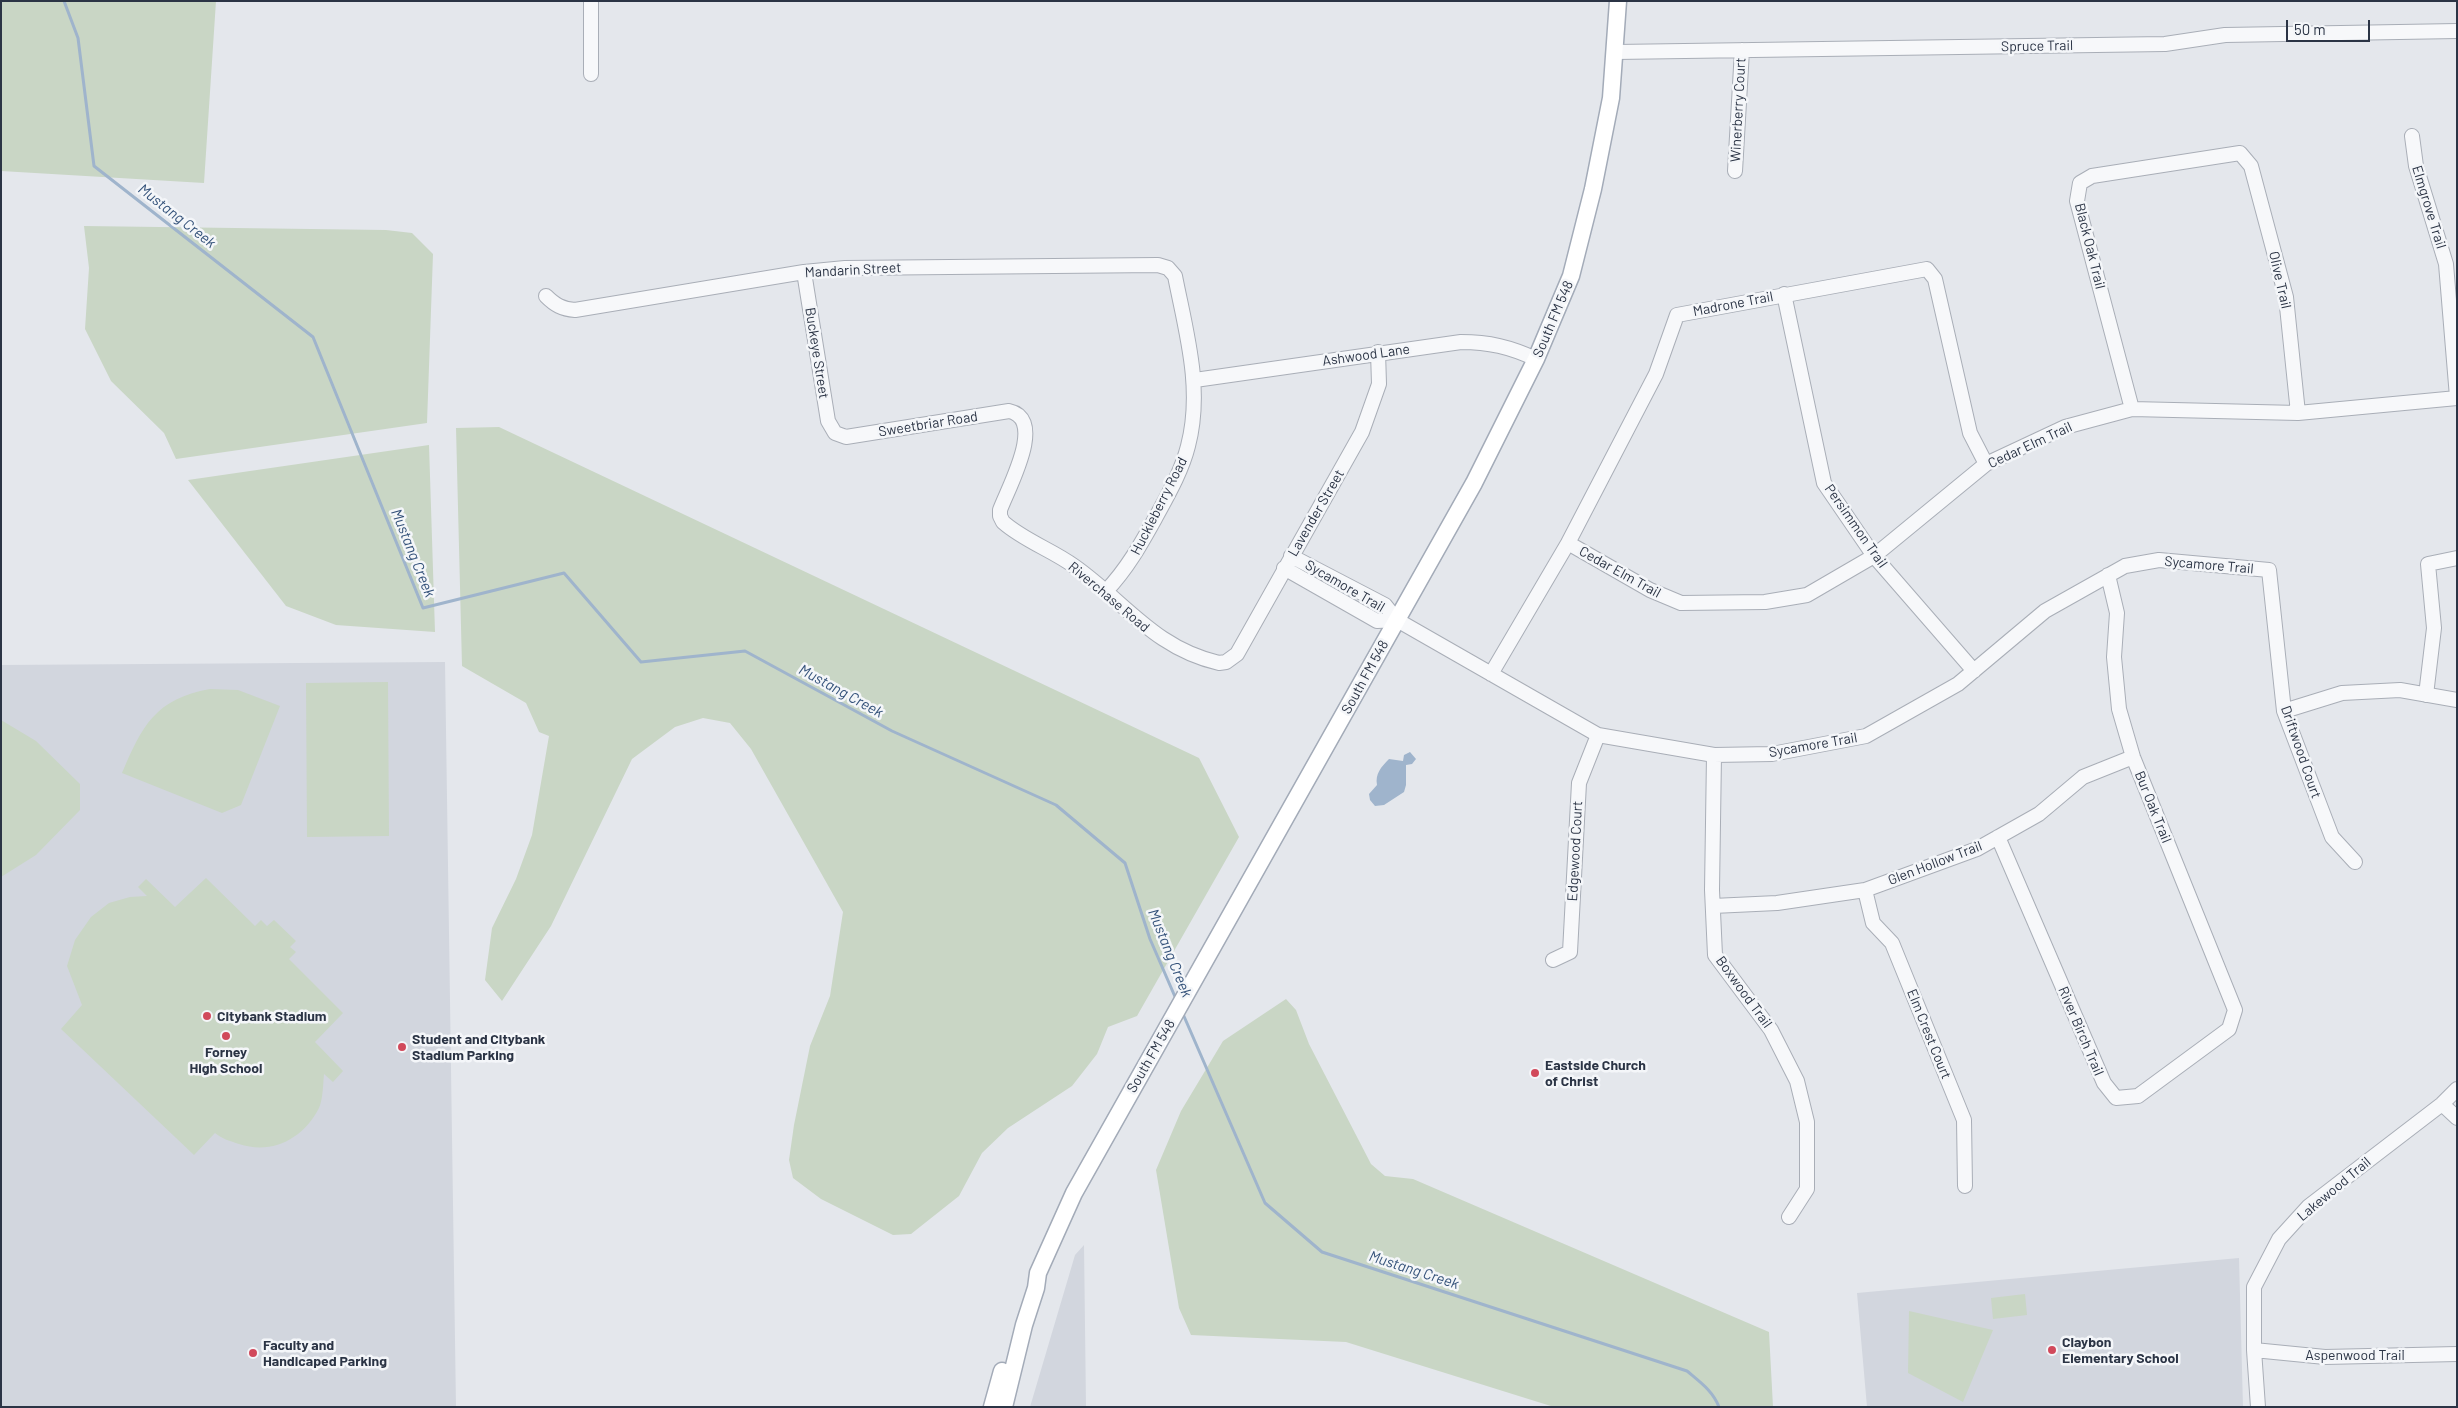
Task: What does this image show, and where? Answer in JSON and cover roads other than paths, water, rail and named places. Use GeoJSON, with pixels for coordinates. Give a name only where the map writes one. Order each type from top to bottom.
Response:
{"type":"FeatureCollection","features":[{"type":"Feature","properties":{"kind":"main road","name":"South FM 548"},"geometry":{"type":"LineString","coordinates":[[1004,1407],[1024,1325],[1036,1288],[1038,1273],[1074,1192],[1262,863],[1474,483],[1536,359],[1571,276],[1595,180],[1611,98],[1616,52],[1618,1]]}},
{"type":"Feature","properties":{"kind":"main road","name":"South FM 548"},"geometry":{"type":"LineString","coordinates":[[992,1407],[1029,1283],[1038,1273]]}},
{"type":"Feature","properties":{"kind":"street"},"geometry":{"type":"LineString","coordinates":[[590,1],[591,74]]}},
{"type":"Feature","properties":{"kind":"street","name":"Spruce Trail"},"geometry":{"type":"LineString","coordinates":[[1616,52],[2165,44],[2218,35],[2457,32]]}},
{"type":"Feature","properties":{"kind":"street","name":"Winerberry Court"},"geometry":{"type":"LineString","coordinates":[[1735,171],[1742,50]]}},
{"type":"Feature","properties":{"kind":"street","name":"Elmgrove Trail"},"geometry":{"type":"LineString","coordinates":[[2412,136],[2416,166],[2446,264],[2457,397]]}},
{"type":"Feature","properties":{"kind":"street","name":"Black Oak Trail"},"geometry":{"type":"LineString","coordinates":[[2132,409],[2077,201],[2080,183],[2092,176],[2240,153]]}},
{"type":"Feature","properties":{"kind":"street","name":"Olive Trail"},"geometry":{"type":"LineString","coordinates":[[2240,153],[2251,166],[2286,297],[2298,413]]}},
{"type":"Feature","properties":{"kind":"street","name":"Mandarin Street"},"geometry":{"type":"LineString","coordinates":[[546,296],[555,305],[575,310],[804,272],[865,268],[1158,265],[1168,268]]}},
{"type":"Feature","properties":{"kind":"street","name":"Huckleberry Road"},"geometry":{"type":"LineString","coordinates":[[1106,591],[1130,563],[1179,472],[1188,446],[1192,424],[1195,380],[1176,276],[1168,268]]}},
{"type":"Feature","properties":{"kind":"street","name":"Madrone Trail"},"geometry":{"type":"LineString","coordinates":[[1491,674],[1568,543],[1656,374],[1677,315],[1784,294],[1927,270],[1935,279],[1970,432],[1986,464]]}},
{"type":"Feature","properties":{"kind":"street","name":"Buckeye Street"},"geometry":{"type":"LineString","coordinates":[[804,272],[828,421],[835,433]]}},
{"type":"Feature","properties":{"kind":"street","name":"Persimmon Trail"},"geometry":{"type":"LineString","coordinates":[[1784,294],[1824,483],[1874,556],[1974,671]]}},
{"type":"Feature","properties":{"kind":"street","name":"Ashwood Lane"},"geometry":{"type":"LineString","coordinates":[[1195,380],[1378,352],[1461,342],[1485,342],[1509,347],[1536,359]]}},
{"type":"Feature","properties":{"kind":"street","name":"Lavender Street"},"geometry":{"type":"LineString","coordinates":[[1226,662],[1237,654],[1370,416],[1379,384],[1378,352]]}},
{"type":"Feature","properties":{"kind":"street","name":"Cedar Elm Trail"},"geometry":{"type":"LineString","coordinates":[[1568,543],[1650,590],[1682,603],[1765,602],[1807,595],[1874,556],[1986,464],[2065,427],[2132,409],[2298,413],[2457,397]]}},
{"type":"Feature","properties":{"kind":"street","name":"Sweetbriar Road"},"geometry":{"type":"LineString","coordinates":[[835,433],[846,437],[1009,410],[1021,416],[1026,428],[1021,457],[1000,510],[1000,516]]}},
{"type":"Feature","properties":{"kind":"street","name":"Riverchase Road"},"geometry":{"type":"LineString","coordinates":[[1000,516],[1010,528],[1062,558],[1106,591],[1154,635],[1172,645],[1209,660],[1226,662]]}},
{"type":"Feature","properties":{"kind":"street","name":"Sycamore Trail"},"geometry":{"type":"LineString","coordinates":[[1292,556],[1386,605],[1397,620],[1598,735],[1714,755],[1772,754],[1866,736],[1958,684],[2044,610],[2124,566],[2159,560],[2269,570]]}},
{"type":"Feature","properties":{"kind":"street"},"geometry":{"type":"LineString","coordinates":[[2426,695],[2434,628],[2428,564],[2457,558]]}},
{"type":"Feature","properties":{"kind":"street","name":"Sycamore Trail"},"geometry":{"type":"LineString","coordinates":[[1284,568],[1377,621],[1397,620]]}},
{"type":"Feature","properties":{"kind":"street","name":"Driftwood Court"},"geometry":{"type":"LineString","coordinates":[[2269,570],[2284,711],[2332,837],[2356,862]]}},
{"type":"Feature","properties":{"kind":"street","name":"Bur Oak Trail"},"geometry":{"type":"LineString","coordinates":[[2108,575],[2117,613],[2114,656],[2119,709],[2133,757],[2235,1010],[2229,1029]]}},
{"type":"Feature","properties":{"kind":"street"},"geometry":{"type":"LineString","coordinates":[[2284,711],[2342,693],[2400,690],[2457,700]]}},
{"type":"Feature","properties":{"kind":"street","name":"Edgewood Court"},"geometry":{"type":"LineString","coordinates":[[1554,960],[1570,952],[1579,783],[1598,735]]}},
{"type":"Feature","properties":{"kind":"street","name":"Boxwood Trail"},"geometry":{"type":"LineString","coordinates":[[1714,755],[1713,906],[1715,955],[1771,1030],[1797,1081],[1807,1122],[1807,1190],[1789,1217]]}},
{"type":"Feature","properties":{"kind":"street","name":"Glen Hollow Trail"},"geometry":{"type":"LineString","coordinates":[[1713,906],[1778,903],[1864,890],[1977,849],[2039,814],[2083,777],[2133,757]]}},
{"type":"Feature","properties":{"kind":"street","name":"River Birch Trail"},"geometry":{"type":"LineString","coordinates":[[1998,837],[2104,1083],[2116,1098],[2138,1096],[2229,1029]]}},
{"type":"Feature","properties":{"kind":"street","name":"Elm Crest Court"},"geometry":{"type":"LineString","coordinates":[[1864,890],[1873,923],[1892,943],[1964,1120],[1965,1186]]}},
{"type":"Feature","properties":{"kind":"street","name":"Lakewood Trail"},"geometry":{"type":"LineString","coordinates":[[2258,1407],[2254,1350],[2254,1287],[2279,1239],[2309,1206],[2442,1104],[2457,1088]]}},
{"type":"Feature","properties":{"kind":"street"},"geometry":{"type":"LineString","coordinates":[[2442,1104],[2457,1118]]}},
{"type":"Feature","properties":{"kind":"street","name":"Aspenwood Trail"},"geometry":{"type":"LineString","coordinates":[[2254,1350],[2325,1357],[2457,1354]]}},
{"type":"Feature","properties":{"kind":"water"},"geometry":{"type":"Polygon","coordinates":[[[1410,752],[1416,759],[1412,764],[1406,765],[1404,792],[1384,805],[1375,806],[1370,800],[1369,794],[1377,785],[1377,777],[1381,768],[1389,759],[1403,761],[1404,755],[1410,752]]]}},
{"type":"Feature","properties":{"kind":"waterway","name":"Mustang Creek"},"geometry":{"type":"LineString","coordinates":[[64,1],[78,38],[94,166],[313,337],[423,608],[564,573],[641,662],[745,651],[892,731],[1056,805],[1125,863],[1150,939],[1176,999]]}},
{"type":"Feature","properties":{"kind":"waterway","name":"Mustang Creek"},"geometry":{"type":"LineString","coordinates":[[1183,1014],[1265,1203],[1322,1252],[1687,1371],[1710,1391],[1719,1407]]}},
{"type":"Feature","properties":{"kind":"place","name":"Citybank Stadium"},"geometry":{"type":"Point","coordinates":[207,1016]}},
{"type":"Feature","properties":{"kind":"place","name":"Forney High School"},"geometry":{"type":"Point","coordinates":[226,1036]}},
{"type":"Feature","properties":{"kind":"place","name":"Student and Citybank Stadium Parking"},"geometry":{"type":"Point","coordinates":[402,1047]}},
{"type":"Feature","properties":{"kind":"place","name":"Eastside Church of Christ"},"geometry":{"type":"Point","coordinates":[1535,1073]}},
{"type":"Feature","properties":{"kind":"place","name":"Claybon Elementary School"},"geometry":{"type":"Point","coordinates":[2052,1350]}},
{"type":"Feature","properties":{"kind":"place","name":"Faculty and Handicaped Parking"},"geometry":{"type":"Point","coordinates":[253,1353]}}]}
